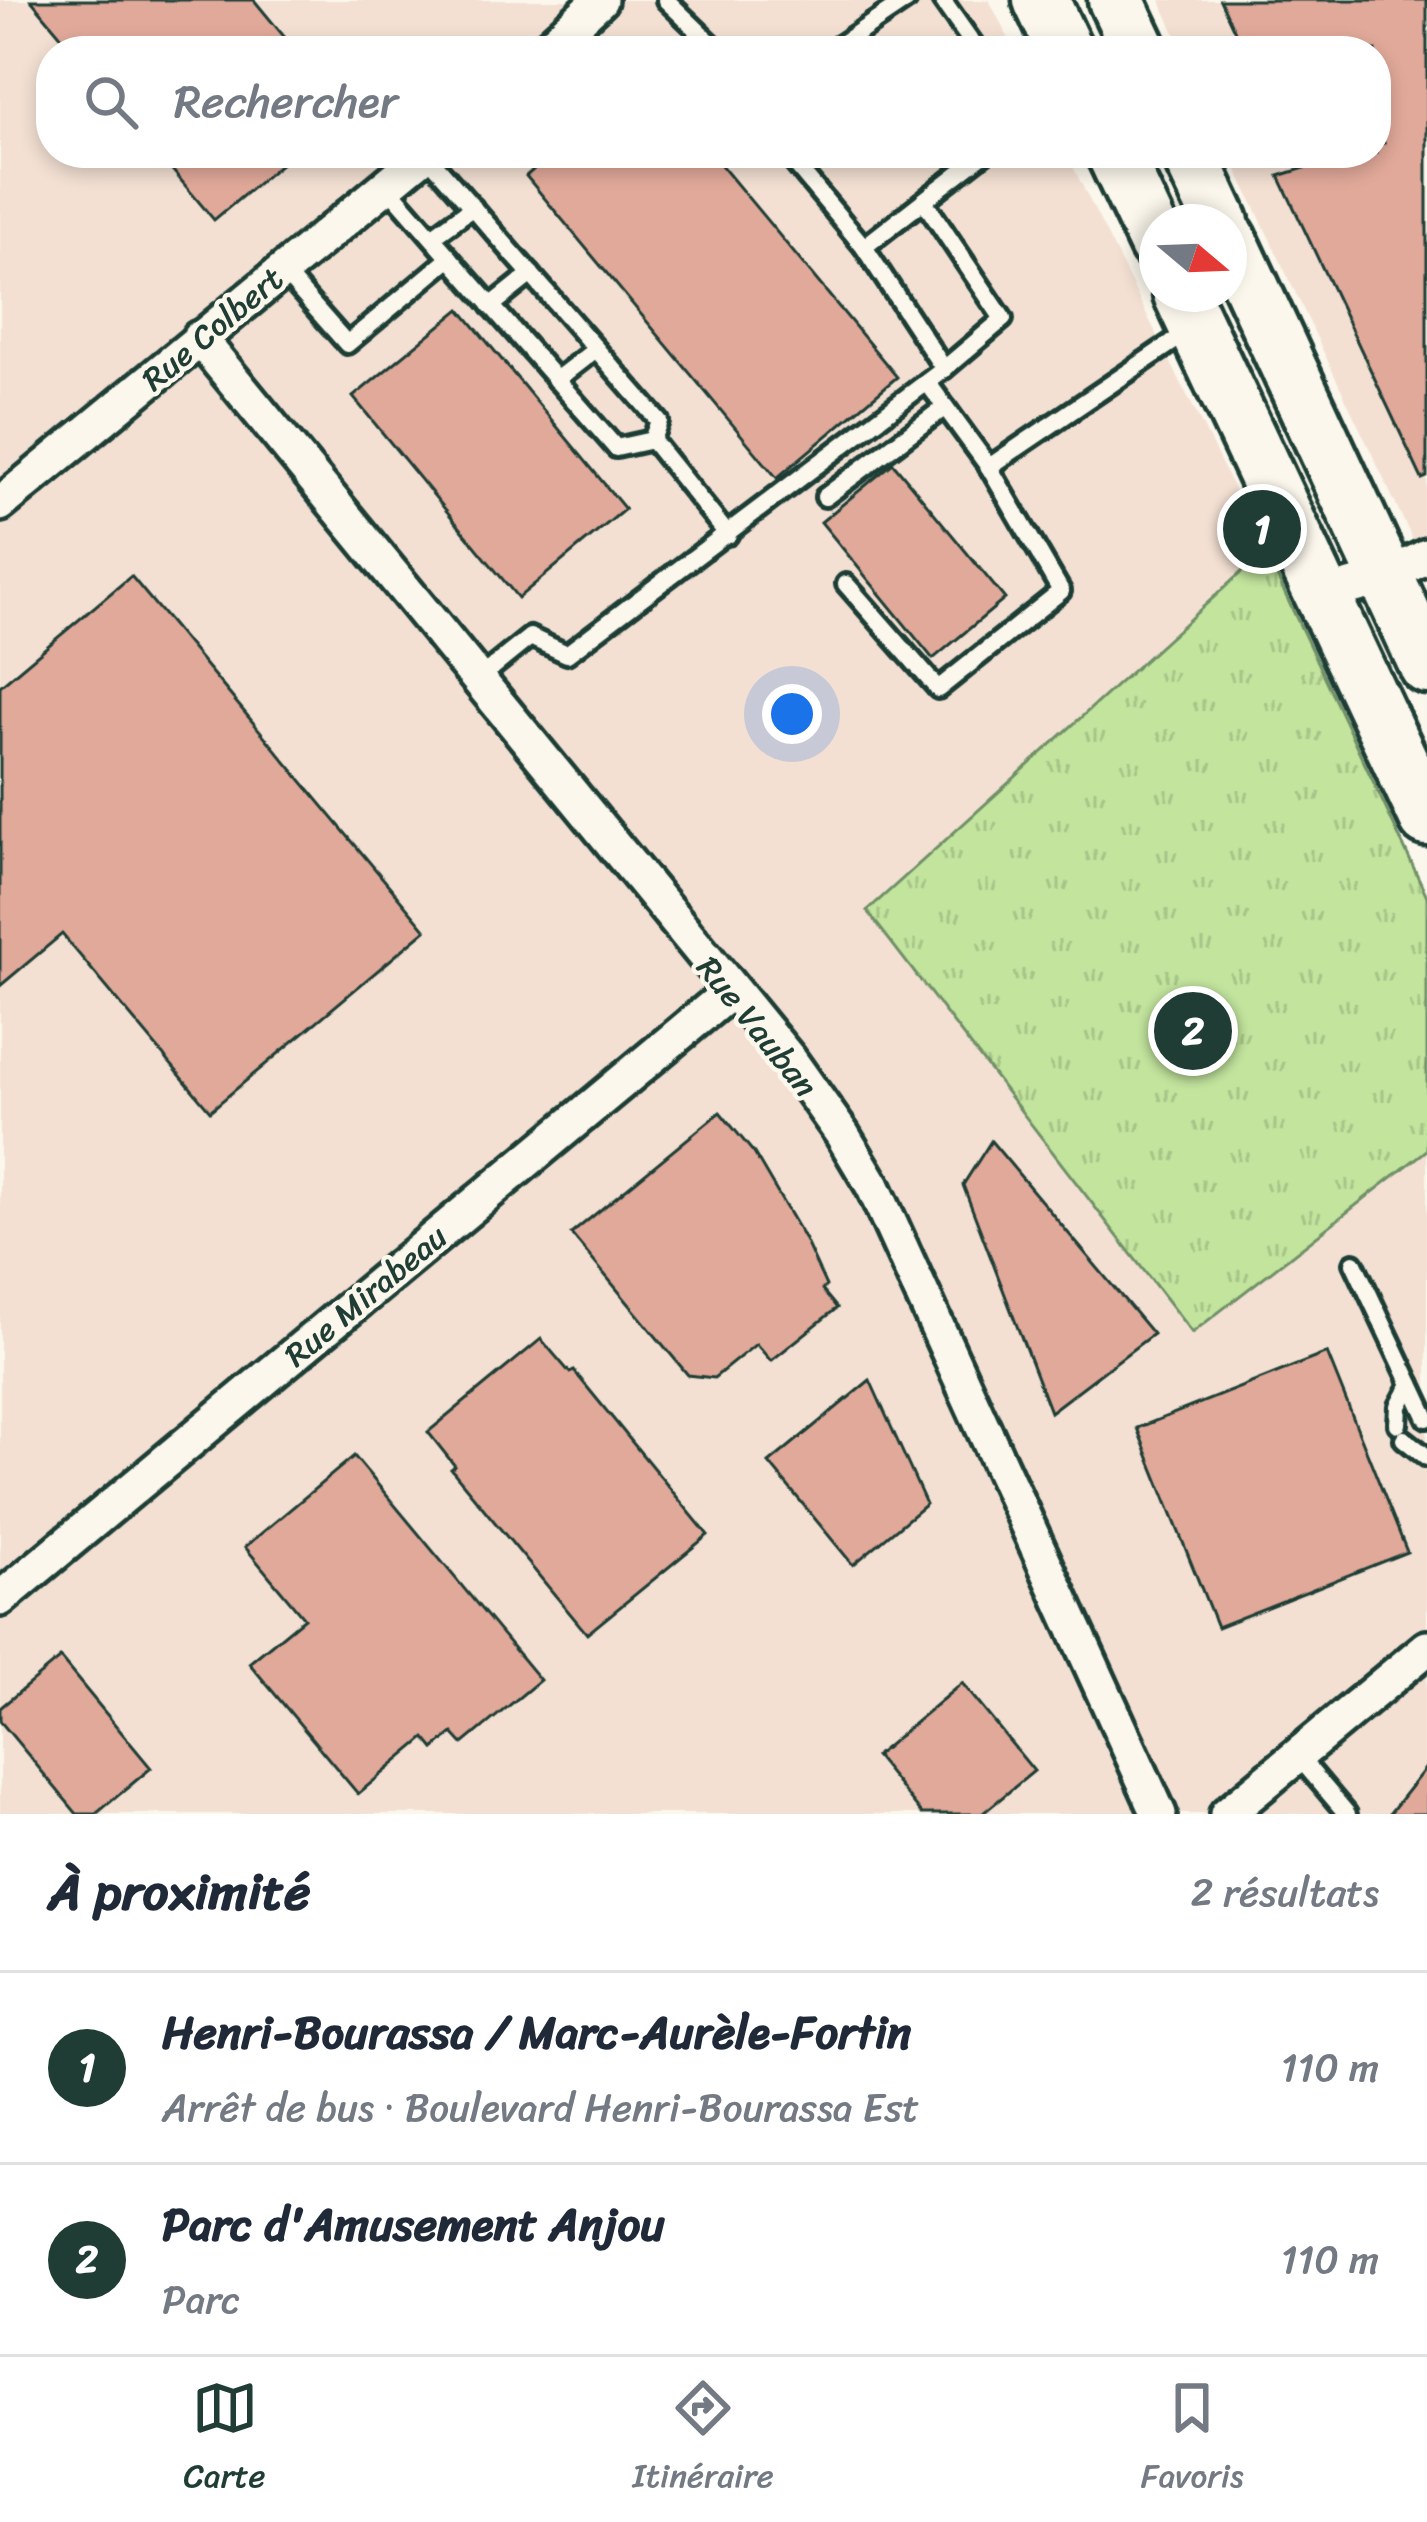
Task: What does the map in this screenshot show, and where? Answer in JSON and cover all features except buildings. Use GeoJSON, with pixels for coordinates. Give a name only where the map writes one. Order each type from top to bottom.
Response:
{"type":"FeatureCollection","features":[{"type":"Feature","properties":{"kind":"main road"},"geometry":{"type":"LineString","coordinates":[[1041,0],[1058,36]]}},
{"type":"Feature","properties":{"kind":"main road"},"geometry":{"type":"LineString","coordinates":[[1116,0],[1133,36]]}},
{"type":"Feature","properties":{"kind":"main road"},"geometry":{"type":"LineString","coordinates":[[1121,168],[1139,206]]}},
{"type":"Feature","properties":{"kind":"main road"},"geometry":{"type":"LineString","coordinates":[[1196,168],[1213,204]]}},
{"type":"Feature","properties":{"kind":"main road"},"geometry":{"type":"LineString","coordinates":[[1247,271],[1406,567],[1427,666]]}},
{"type":"Feature","properties":{"kind":"main road"},"geometry":{"type":"LineString","coordinates":[[1189,312],[1427,818]]}},
{"type":"Feature","properties":{"kind":"street"},"geometry":{"type":"LineString","coordinates":[[558,36],[588,4]]}},
{"type":"Feature","properties":{"kind":"street","name":"Rue Colbert"},"geometry":{"type":"LineString","coordinates":[[0,504],[407,168]]}},
{"type":"Feature","properties":{"kind":"street","name":"Rue Vauban"},"geometry":{"type":"LineString","coordinates":[[199,338],[789,1059],[842,1135],[873,1186],[1159,1814]]}},
{"type":"Feature","properties":{"kind":"street"},"geometry":{"type":"LineString","coordinates":[[1322,595],[1406,567]]}},
{"type":"Feature","properties":{"kind":"street","name":"Rue Mirabeau"},"geometry":{"type":"LineString","coordinates":[[0,1600],[730,991]]}},
{"type":"Feature","properties":{"kind":"street"},"geometry":{"type":"LineString","coordinates":[[1227,1814],[1427,1648]]}},
{"type":"Feature","properties":{"kind":"lane"},"geometry":{"type":"LineString","coordinates":[[666,0],[703,36]]}},
{"type":"Feature","properties":{"kind":"lane"},"geometry":{"type":"LineString","coordinates":[[853,36],[907,0]]}},
{"type":"Feature","properties":{"kind":"lane"},"geometry":{"type":"LineString","coordinates":[[942,0],[967,36]]}},
{"type":"Feature","properties":{"kind":"lane"},"geometry":{"type":"LineString","coordinates":[[439,168],[659,421],[652,440]]}},
{"type":"Feature","properties":{"kind":"lane"},"geometry":{"type":"LineString","coordinates":[[798,168],[864,247],[944,369]]}},
{"type":"Feature","properties":{"kind":"lane"},"geometry":{"type":"LineString","coordinates":[[864,247],[966,168]]}},
{"type":"Feature","properties":{"kind":"lane"},"geometry":{"type":"LineString","coordinates":[[386,185],[616,448],[652,440]]}},
{"type":"Feature","properties":{"kind":"lane"},"geometry":{"type":"LineString","coordinates":[[478,679],[530,637],[567,654],[728,535],[1003,319],[924,201]]}},
{"type":"Feature","properties":{"kind":"lane"},"geometry":{"type":"LineString","coordinates":[[432,237],[472,207]]}},
{"type":"Feature","properties":{"kind":"lane"},"geometry":{"type":"LineString","coordinates":[[281,270],[347,344],[450,258]]}},
{"type":"Feature","properties":{"kind":"lane"},"geometry":{"type":"LineString","coordinates":[[491,306],[531,274]]}},
{"type":"Feature","properties":{"kind":"lane"},"geometry":{"type":"LineString","coordinates":[[989,467],[1185,312]]}},
{"type":"Feature","properties":{"kind":"lane"},"geometry":{"type":"LineString","coordinates":[[556,380],[596,349]]}},
{"type":"Feature","properties":{"kind":"lane"},"geometry":{"type":"LineString","coordinates":[[846,584],[938,688],[1061,591],[989,467],[927,382]]}},
{"type":"Feature","properties":{"kind":"lane"},"geometry":{"type":"LineString","coordinates":[[825,497],[945,407]]}},
{"type":"Feature","properties":{"kind":"lane"},"geometry":{"type":"LineString","coordinates":[[652,440],[728,535]]}},
{"type":"Feature","properties":{"kind":"lane"},"geometry":{"type":"LineString","coordinates":[[1354,1263],[1427,1418]]}},
{"type":"Feature","properties":{"kind":"lane"},"geometry":{"type":"LineString","coordinates":[[1411,1384],[1399,1406],[1401,1432],[1427,1457]]}},
{"type":"Feature","properties":{"kind":"lane"},"geometry":{"type":"LineString","coordinates":[[1298,1756],[1347,1814]]}},
{"type":"Feature","properties":{"kind":"shaded area"},"geometry":{"type":"Polygon","coordinates":[[[0,0],[989,0],[1007,36],[36,36],[36,168],[1074,168],[1139,299],[1139,312],[1146,312],[1265,551],[868,912],[1192,1333],[1427,1150],[1427,1814],[0,1814],[0,0]]]}},
{"type":"Feature","properties":{"kind":"shaded area"},"geometry":{"type":"Polygon","coordinates":[[[1160,0],[1427,0],[1427,570],[1236,168],[1391,168],[1391,36],[1176,36],[1160,0]]]}},
{"type":"Feature","properties":{"kind":"green space"},"geometry":{"type":"Polygon","coordinates":[[[1265,551],[1427,896],[1427,1150],[1192,1333],[867,911],[1265,551]]]}},
{"type":"Feature","properties":{"kind":"place","name":"Henri-Bourassa / Marc-Aurèle-Fortin"},"geometry":{"type":"Point","coordinates":[1262,529]}},
{"type":"Feature","properties":{"kind":"place","name":"Parc d'Amusement Anjou"},"geometry":{"type":"Point","coordinates":[1193,1031]}}]}
